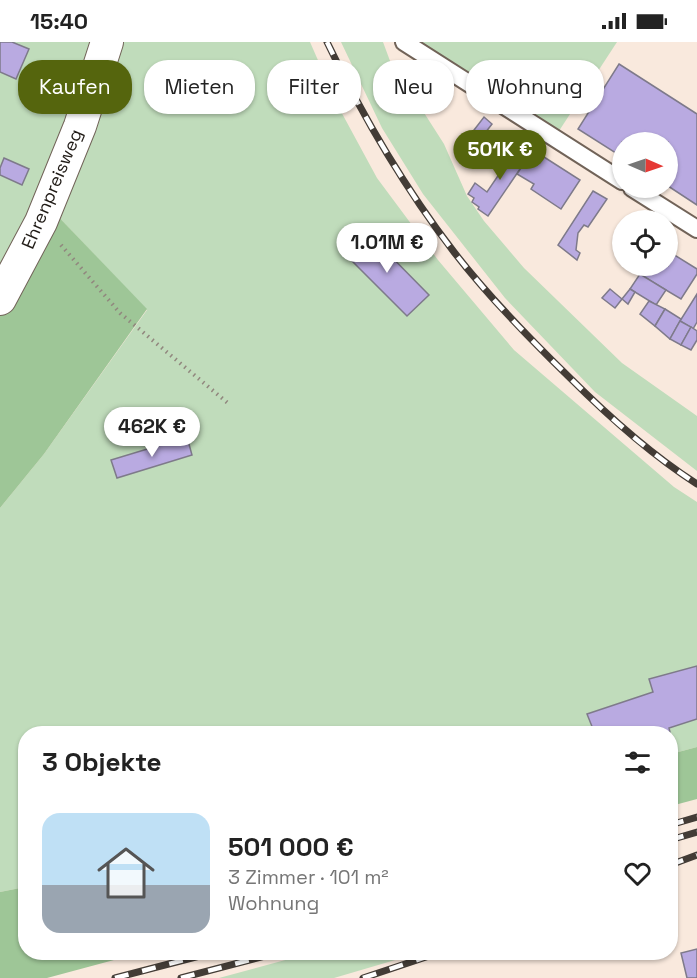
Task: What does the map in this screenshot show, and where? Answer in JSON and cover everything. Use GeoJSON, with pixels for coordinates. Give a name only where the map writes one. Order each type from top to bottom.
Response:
{"type":"FeatureCollection","features":[{"type":"Feature","properties":{"kind":"street","name":"Ehrenpreisweg"},"geometry":{"type":"LineString","coordinates":[[0,299],[41,222],[80,126],[107,42]]}},
{"type":"Feature","properties":{"kind":"lane"},"geometry":{"type":"LineString","coordinates":[[404,42],[612,176]]}},
{"type":"Feature","properties":{"kind":"lane"},"geometry":{"type":"LineString","coordinates":[[648,198],[697,229]]}},
{"type":"Feature","properties":{"kind":"path"},"geometry":{"type":"LineString","coordinates":[[41,222],[120,313],[229,404]]}},
{"type":"Feature","properties":{"kind":"green space"},"geometry":{"type":"Polygon","coordinates":[[[0,42],[102,42],[95,60],[18,60],[18,114],[72,114],[0,288],[0,42]]]}},
{"type":"Feature","properties":{"kind":"green space"},"geometry":{"type":"Polygon","coordinates":[[[110,42],[310,42],[318,60],[267,60],[267,114],[342,114],[377,178],[438,260],[514,350],[674,487],[697,502],[697,747],[678,752],[678,726],[18,726],[18,888],[0,892],[0,508],[44,454],[147,310],[51,209],[85,114],[132,114],[132,60],[104,60],[110,42]]]}},
{"type":"Feature","properties":{"kind":"green space"},"geometry":{"type":"Polygon","coordinates":[[[341,42],[383,42],[390,60],[373,60],[373,109],[361,84],[361,60],[350,60],[341,42]]]}},
{"type":"Feature","properties":{"kind":"green space"},"geometry":{"type":"Polygon","coordinates":[[[413,42],[617,42],[604,62],[604,60],[466,60],[466,76],[454,68],[454,60],[441,60],[413,42]]]}},
{"type":"Feature","properties":{"kind":"green space"},"geometry":{"type":"Polygon","coordinates":[[[375,114],[425,114],[444,144],[467,196],[484,221],[524,268],[622,363],[697,416],[697,471],[595,392],[505,298],[423,194],[375,114]]]}},
{"type":"Feature","properties":{"kind":"green space"},"geometry":{"type":"Polygon","coordinates":[[[526,114],[570,114],[557,134],[526,114]]]}},
{"type":"Feature","properties":{"kind":"green space"},"geometry":{"type":"Polygon","coordinates":[[[51,209],[147,309],[44,454],[0,508],[0,310],[51,209]]]}},
{"type":"Feature","properties":{"kind":"green space"},"geometry":{"type":"Polygon","coordinates":[[[697,747],[697,799],[678,804],[678,752],[697,747]]]}},
{"type":"Feature","properties":{"kind":"green space"},"geometry":{"type":"Polygon","coordinates":[[[18,888],[18,960],[114,960],[47,978],[0,978],[0,892],[18,888]]]}},
{"type":"Feature","properties":{"kind":"green space"},"geometry":{"type":"Polygon","coordinates":[[[285,960],[395,960],[334,978],[219,978],[285,960]]]}},
{"type":"Feature","properties":{"kind":"building"},"geometry":{"type":"Polygon","coordinates":[[[0,42],[12,42],[29,49],[24,60],[18,60],[16,79],[0,72],[0,42]]]}},
{"type":"Feature","properties":{"kind":"building"},"geometry":{"type":"Polygon","coordinates":[[[619,64],[697,114],[697,205],[678,193],[678,132],[612,132],[612,151],[578,129],[587,114],[604,114],[604,88],[619,64]]]}},
{"type":"Feature","properties":{"kind":"building"},"geometry":{"type":"Polygon","coordinates":[[[484,117],[492,124],[479,141],[471,134],[484,117]]]}},
{"type":"Feature","properties":{"kind":"building"},"geometry":{"type":"Polygon","coordinates":[[[521,142],[533,150],[488,216],[478,209],[479,207],[472,202],[474,198],[468,194],[475,183],[487,192],[521,142]]]}},
{"type":"Feature","properties":{"kind":"building"},"geometry":{"type":"Polygon","coordinates":[[[533,150],[580,180],[561,209],[531,189],[534,184],[517,174],[533,150]]]}},
{"type":"Feature","properties":{"kind":"building"},"geometry":{"type":"Polygon","coordinates":[[[4,158],[29,169],[22,185],[0,175],[4,158]]]}},
{"type":"Feature","properties":{"kind":"building"},"geometry":{"type":"Polygon","coordinates":[[[593,191],[607,199],[588,227],[584,225],[578,233],[576,250],[580,253],[577,260],[558,245],[593,191]]]}},
{"type":"Feature","properties":{"kind":"building"},"geometry":{"type":"Polygon","coordinates":[[[367,232],[429,295],[407,316],[345,254],[367,232]]]}},
{"type":"Feature","properties":{"kind":"building"},"geometry":{"type":"Polygon","coordinates":[[[678,257],[697,269],[697,274],[681,299],[642,276],[678,276],[678,257]]]}},
{"type":"Feature","properties":{"kind":"building"},"geometry":{"type":"Polygon","coordinates":[[[639,276],[643,276],[666,290],[656,305],[630,289],[639,276]]]}},
{"type":"Feature","properties":{"kind":"building"},"geometry":{"type":"Polygon","coordinates":[[[610,289],[622,299],[615,308],[602,298],[610,289]]]}},
{"type":"Feature","properties":{"kind":"building"},"geometry":{"type":"Polygon","coordinates":[[[630,289],[635,292],[628,304],[622,299],[630,289]]]}},
{"type":"Feature","properties":{"kind":"building"},"geometry":{"type":"Polygon","coordinates":[[[697,294],[697,322],[693,329],[680,321],[697,294]]]}},
{"type":"Feature","properties":{"kind":"building"},"geometry":{"type":"Polygon","coordinates":[[[649,301],[665,309],[655,326],[640,314],[649,301]]]}},
{"type":"Feature","properties":{"kind":"building"},"geometry":{"type":"Polygon","coordinates":[[[665,309],[681,319],[670,339],[655,326],[665,309]]]}},
{"type":"Feature","properties":{"kind":"building"},"geometry":{"type":"Polygon","coordinates":[[[680,321],[691,327],[681,345],[670,339],[680,321]]]}},
{"type":"Feature","properties":{"kind":"building"},"geometry":{"type":"Polygon","coordinates":[[[691,327],[697,331],[697,340],[691,350],[681,345],[691,327]]]}},
{"type":"Feature","properties":{"kind":"building"},"geometry":{"type":"Polygon","coordinates":[[[187,437],[192,455],[117,478],[111,460],[187,437]]]}},
{"type":"Feature","properties":{"kind":"building"},"geometry":{"type":"Polygon","coordinates":[[[697,666],[697,719],[675,726],[592,726],[587,714],[653,692],[649,679],[697,666]]]}},
{"type":"Feature","properties":{"kind":"building"},"geometry":{"type":"Polygon","coordinates":[[[697,949],[697,978],[687,978],[681,953],[697,949]]]}},
{"type":"Feature","properties":{"kind":"railway"},"geometry":{"type":"LineString","coordinates":[[327,42],[369,123],[401,176],[467,268],[523,331],[598,405],[646,447],[697,484]]}},
{"type":"Feature","properties":{"kind":"railway"},"geometry":{"type":"LineString","coordinates":[[678,823],[697,817]]}},
{"type":"Feature","properties":{"kind":"railway"},"geometry":{"type":"LineString","coordinates":[[678,838],[697,832]]}},
{"type":"Feature","properties":{"kind":"railway"},"geometry":{"type":"LineString","coordinates":[[678,862],[697,855]]}},
{"type":"Feature","properties":{"kind":"railway"},"geometry":{"type":"LineString","coordinates":[[115,978],[184,960]]}},
{"type":"Feature","properties":{"kind":"railway"},"geometry":{"type":"LineString","coordinates":[[181,978],[250,960]]}},
{"type":"Feature","properties":{"kind":"railway"},"geometry":{"type":"LineString","coordinates":[[363,978],[417,960]]}}]}
